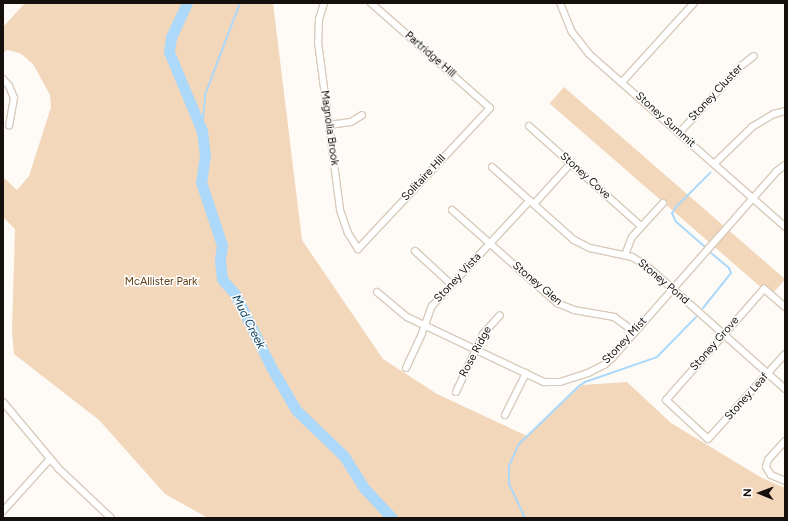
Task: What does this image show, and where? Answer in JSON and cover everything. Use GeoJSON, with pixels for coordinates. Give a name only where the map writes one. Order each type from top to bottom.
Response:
{"type":"FeatureCollection","features":[{"type":"Feature","properties":{"kind":"street","name":"Magnolia Brook"},"geometry":{"type":"LineString","coordinates":[[324,3],[319,19],[318,42],[340,210],[348,233],[358,249]]}},
{"type":"Feature","properties":{"kind":"street","name":"Partridge Hill"},"geometry":{"type":"LineString","coordinates":[[371,3],[490,108]]}},
{"type":"Feature","properties":{"kind":"street","name":"Stoney Summit"},"geometry":{"type":"LineString","coordinates":[[560,3],[567,22],[578,42],[589,54],[785,227]]}},
{"type":"Feature","properties":{"kind":"street"},"geometry":{"type":"LineString","coordinates":[[622,82],[694,3]]}},
{"type":"Feature","properties":{"kind":"street","name":"Stoney Cluster"},"geometry":{"type":"LineString","coordinates":[[679,133],[741,66],[754,56]]}},
{"type":"Feature","properties":{"kind":"street"},"geometry":{"type":"LineString","coordinates":[[3,79],[9,86],[14,98],[9,126]]}},
{"type":"Feature","properties":{"kind":"street","name":"Solitaire Hill"},"geometry":{"type":"LineString","coordinates":[[358,249],[490,108]]}},
{"type":"Feature","properties":{"kind":"street"},"geometry":{"type":"LineString","coordinates":[[714,164],[752,127],[774,114],[785,111]]}},
{"type":"Feature","properties":{"kind":"street"},"geometry":{"type":"LineString","coordinates":[[329,125],[351,122],[362,115]]}},
{"type":"Feature","properties":{"kind":"street","name":"Stoney Cove"},"geometry":{"type":"LineString","coordinates":[[529,126],[641,226]]}},
{"type":"Feature","properties":{"kind":"street","name":"Stoney Vista"},"geometry":{"type":"LineString","coordinates":[[406,368],[432,306],[489,244],[571,163]]}},
{"type":"Feature","properties":{"kind":"street","name":"Stoney Mist"},"geometry":{"type":"LineString","coordinates":[[377,292],[397,310],[424,325],[544,382],[554,383],[588,373],[604,365],[612,358],[777,171],[785,165]]}},
{"type":"Feature","properties":{"kind":"street","name":"Stoney Pond"},"geometry":{"type":"LineString","coordinates":[[492,167],[569,236],[584,246],[625,255],[647,266],[785,389]]}},
{"type":"Feature","properties":{"kind":"street"},"geometry":{"type":"LineString","coordinates":[[625,255],[632,237],[663,203]]}},
{"type":"Feature","properties":{"kind":"street","name":"Stoney Glen"},"geometry":{"type":"LineString","coordinates":[[452,210],[550,298],[564,307],[614,317],[635,332]]}},
{"type":"Feature","properties":{"kind":"street"},"geometry":{"type":"LineString","coordinates":[[415,251],[452,285]]}},
{"type":"Feature","properties":{"kind":"street","name":"Stoney Grove"},"geometry":{"type":"LineString","coordinates":[[708,439],[666,400],[764,288],[785,307]]}},
{"type":"Feature","properties":{"kind":"street","name":"Rose Ridge"},"geometry":{"type":"LineString","coordinates":[[456,392],[483,334],[500,315]]}},
{"type":"Feature","properties":{"kind":"street","name":"Stoney Leaf"},"geometry":{"type":"LineString","coordinates":[[708,439],[785,354]]}},
{"type":"Feature","properties":{"kind":"street"},"geometry":{"type":"LineString","coordinates":[[505,416],[526,373]]}},
{"type":"Feature","properties":{"kind":"street"},"geometry":{"type":"LineString","coordinates":[[3,402],[50,459],[112,518]]}},
{"type":"Feature","properties":{"kind":"street"},"geometry":{"type":"LineString","coordinates":[[785,441],[768,460],[767,470],[771,475],[785,481]]}},
{"type":"Feature","properties":{"kind":"street"},"geometry":{"type":"LineString","coordinates":[[3,511],[50,459]]}},
{"type":"Feature","properties":{"kind":"green space","name":"McAllister Park"},"geometry":{"type":"Polygon","coordinates":[[[25,3],[273,3],[302,240],[383,359],[437,394],[527,436],[582,385],[627,382],[671,423],[762,478],[785,488],[785,518],[208,518],[165,494],[99,420],[14,354],[12,331],[15,229],[3,217],[3,177],[17,190],[29,176],[51,107],[50,95],[33,64],[20,53],[7,50],[3,53],[3,27],[25,3]]]}},
{"type":"Feature","properties":{"kind":"green space"},"geometry":{"type":"Polygon","coordinates":[[[564,87],[785,279],[771,296],[550,104],[564,87]]]}},
{"type":"Feature","properties":{"kind":"waterway","name":"Mud Creek"},"geometry":{"type":"LineString","coordinates":[[187,3],[171,37],[169,52],[202,131],[205,155],[201,182],[222,245],[220,260],[222,279],[235,294],[271,367],[296,410],[344,456],[364,488],[392,518]]}},
{"type":"Feature","properties":{"kind":"waterway"},"geometry":{"type":"LineString","coordinates":[[202,131],[205,95],[240,3]]}},
{"type":"Feature","properties":{"kind":"waterway"},"geometry":{"type":"LineString","coordinates":[[704,246],[676,222],[672,213],[676,207],[711,172]]}},
{"type":"Feature","properties":{"kind":"waterway"},"geometry":{"type":"LineString","coordinates":[[703,308],[731,273],[729,268],[711,253]]}},
{"type":"Feature","properties":{"kind":"waterway"},"geometry":{"type":"LineString","coordinates":[[525,518],[509,484],[509,466],[519,444],[579,386],[585,382],[657,357],[696,317]]}}]}
